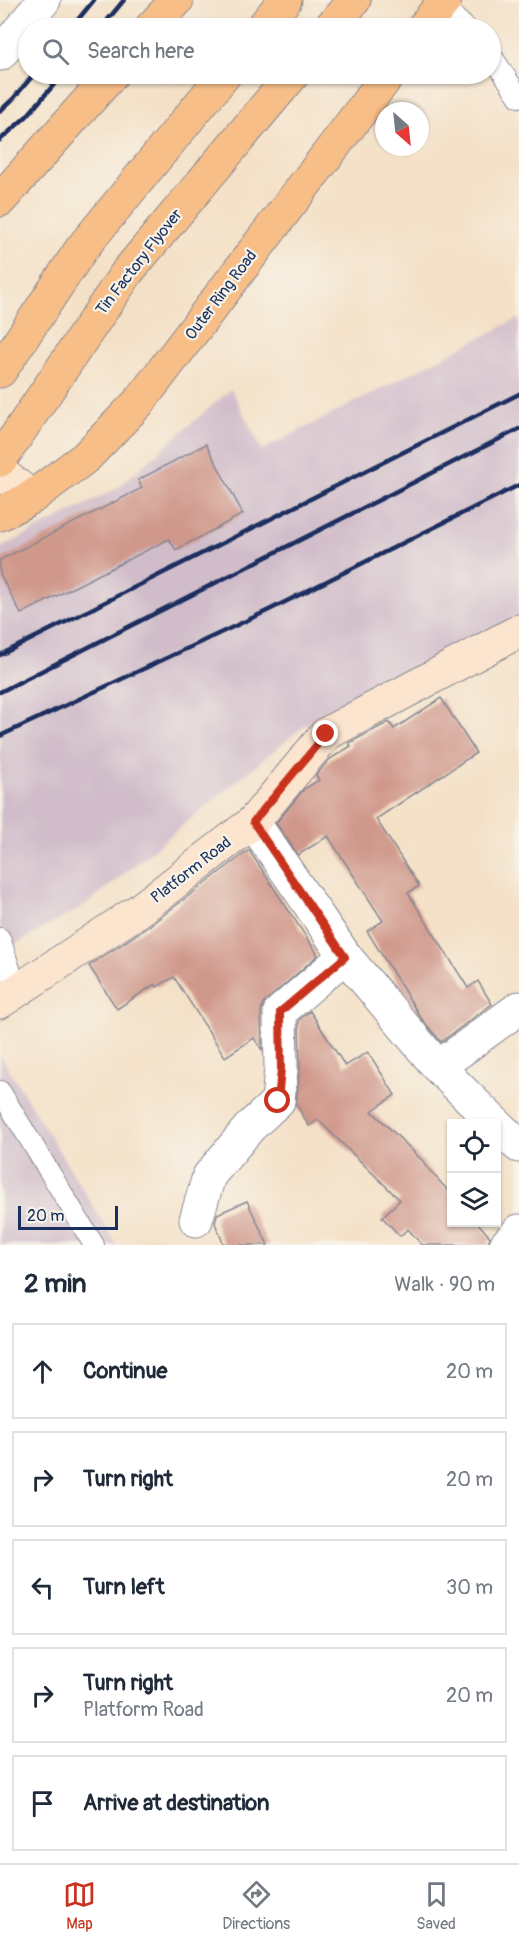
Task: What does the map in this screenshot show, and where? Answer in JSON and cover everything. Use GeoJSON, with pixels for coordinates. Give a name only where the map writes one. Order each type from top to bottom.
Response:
{"type":"FeatureCollection","features":[{"type":"Feature","properties":{"kind":"highway"},"geometry":{"type":"LineString","coordinates":[[160,18],[177,0]]}},
{"type":"Feature","properties":{"kind":"highway"},"geometry":{"type":"LineString","coordinates":[[270,18],[285,0]]}},
{"type":"Feature","properties":{"kind":"highway"},"geometry":{"type":"LineString","coordinates":[[339,18],[354,0]]}},
{"type":"Feature","properties":{"kind":"highway"},"geometry":{"type":"LineString","coordinates":[[0,200],[103,84]]}},
{"type":"Feature","properties":{"kind":"highway"},"geometry":{"type":"LineString","coordinates":[[0,371],[82,248],[217,84]]}},
{"type":"Feature","properties":{"kind":"highway","name":"Tin Factory Flyover"},"geometry":{"type":"LineString","coordinates":[[0,460],[128,271],[285,84]]}},
{"type":"Feature","properties":{"kind":"highway","name":"Outer Ring Road"},"geometry":{"type":"LineString","coordinates":[[0,514],[16,496],[86,457],[140,402],[381,84]]}},
{"type":"Feature","properties":{"kind":"street"},"geometry":{"type":"LineString","coordinates":[[30,18],[45,0]]}},
{"type":"Feature","properties":{"kind":"street"},"geometry":{"type":"LineString","coordinates":[[0,54],[18,32]]}},
{"type":"Feature","properties":{"kind":"street"},"geometry":{"type":"LineString","coordinates":[[0,472],[16,496]]}},
{"type":"Feature","properties":{"kind":"street","name":"Platform Road"},"geometry":{"type":"LineString","coordinates":[[8,997],[138,911],[253,822],[326,734],[519,631]]}},
{"type":"Feature","properties":{"kind":"street"},"geometry":{"type":"LineString","coordinates":[[253,822],[345,957],[438,1067],[491,1119]]}},
{"type":"Feature","properties":{"kind":"street"},"geometry":{"type":"LineString","coordinates":[[196,1220],[209,1176],[250,1127],[278,1101],[281,1069],[280,1012],[345,957]]}},
{"type":"Feature","properties":{"kind":"street"},"geometry":{"type":"LineString","coordinates":[[438,1067],[519,1008]]}},
{"type":"Feature","properties":{"kind":"street"},"geometry":{"type":"LineString","coordinates":[[501,1129],[519,1146]]}},
{"type":"Feature","properties":{"kind":"street"},"geometry":{"type":"LineString","coordinates":[[506,1245],[519,1231]]}},
{"type":"Feature","properties":{"kind":"lane"},"geometry":{"type":"LineString","coordinates":[[501,70],[519,97]]}},
{"type":"Feature","properties":{"kind":"lane"},"geometry":{"type":"LineString","coordinates":[[0,938],[8,997]]}},
{"type":"Feature","properties":{"kind":"lane"},"geometry":{"type":"LineString","coordinates":[[0,1091],[94,1245]]}},
{"type":"Feature","properties":{"kind":"shaded area"},"geometry":{"type":"Polygon","coordinates":[[[519,318],[519,618],[319,714],[87,904],[0,953],[0,548],[116,489],[231,389],[262,450],[519,318]]]}},
{"type":"Feature","properties":{"kind":"shaded area"},"geometry":{"type":"Polygon","coordinates":[[[0,1055],[117,1245],[0,1245],[0,1055]]]}},
{"type":"Feature","properties":{"kind":"building"},"geometry":{"type":"Polygon","coordinates":[[[206,444],[243,514],[176,550],[169,539],[21,614],[0,574],[0,560],[142,488],[138,480],[206,444]]]}},
{"type":"Feature","properties":{"kind":"building"},"geometry":{"type":"Polygon","coordinates":[[[441,698],[476,753],[376,819],[419,886],[408,893],[468,988],[478,981],[492,1004],[441,1042],[421,1018],[367,931],[383,921],[328,836],[298,855],[276,823],[304,789],[319,780],[316,775],[330,759],[351,746],[349,743],[389,722],[394,729],[441,698]]]}},
{"type":"Feature","properties":{"kind":"building"},"geometry":{"type":"Polygon","coordinates":[[[249,850],[318,955],[263,1004],[261,1012],[262,1050],[254,1038],[225,1057],[174,977],[157,987],[155,984],[117,1009],[89,966],[149,926],[249,850]]]}},
{"type":"Feature","properties":{"kind":"building"},"geometry":{"type":"Polygon","coordinates":[[[310,1011],[345,1066],[368,1052],[395,1095],[372,1111],[425,1163],[447,1189],[447,1227],[481,1227],[490,1237],[488,1245],[422,1245],[408,1229],[400,1236],[382,1217],[400,1200],[318,1120],[309,1126],[296,1104],[300,1069],[299,1020],[310,1011]]]}},
{"type":"Feature","properties":{"kind":"building"},"geometry":{"type":"Polygon","coordinates":[[[247,1201],[268,1245],[224,1245],[215,1223],[217,1214],[247,1201]]]}},
{"type":"Feature","properties":{"kind":"railway"},"geometry":{"type":"LineString","coordinates":[[79,18],[94,0]]}},
{"type":"Feature","properties":{"kind":"railway"},"geometry":{"type":"LineString","coordinates":[[109,18],[124,0]]}},
{"type":"Feature","properties":{"kind":"railway"},"geometry":{"type":"LineString","coordinates":[[0,111],[26,84]]}},
{"type":"Feature","properties":{"kind":"railway"},"geometry":{"type":"LineString","coordinates":[[0,140],[27,116],[54,84]]}},
{"type":"Feature","properties":{"kind":"railway"},"geometry":{"type":"LineString","coordinates":[[0,655],[519,394]]}},
{"type":"Feature","properties":{"kind":"railway"},"geometry":{"type":"LineString","coordinates":[[0,692],[519,429]]}},
{"type":"Feature","properties":{"kind":"railway"},"geometry":{"type":"LineString","coordinates":[[0,736],[267,611],[519,485]]}},
{"type":"Feature","properties":{"kind":"route"},"geometry":{"type":"LineString","coordinates":[[278,1101],[281,1069],[280,1012],[345,957],[253,822],[326,734]]}}]}
